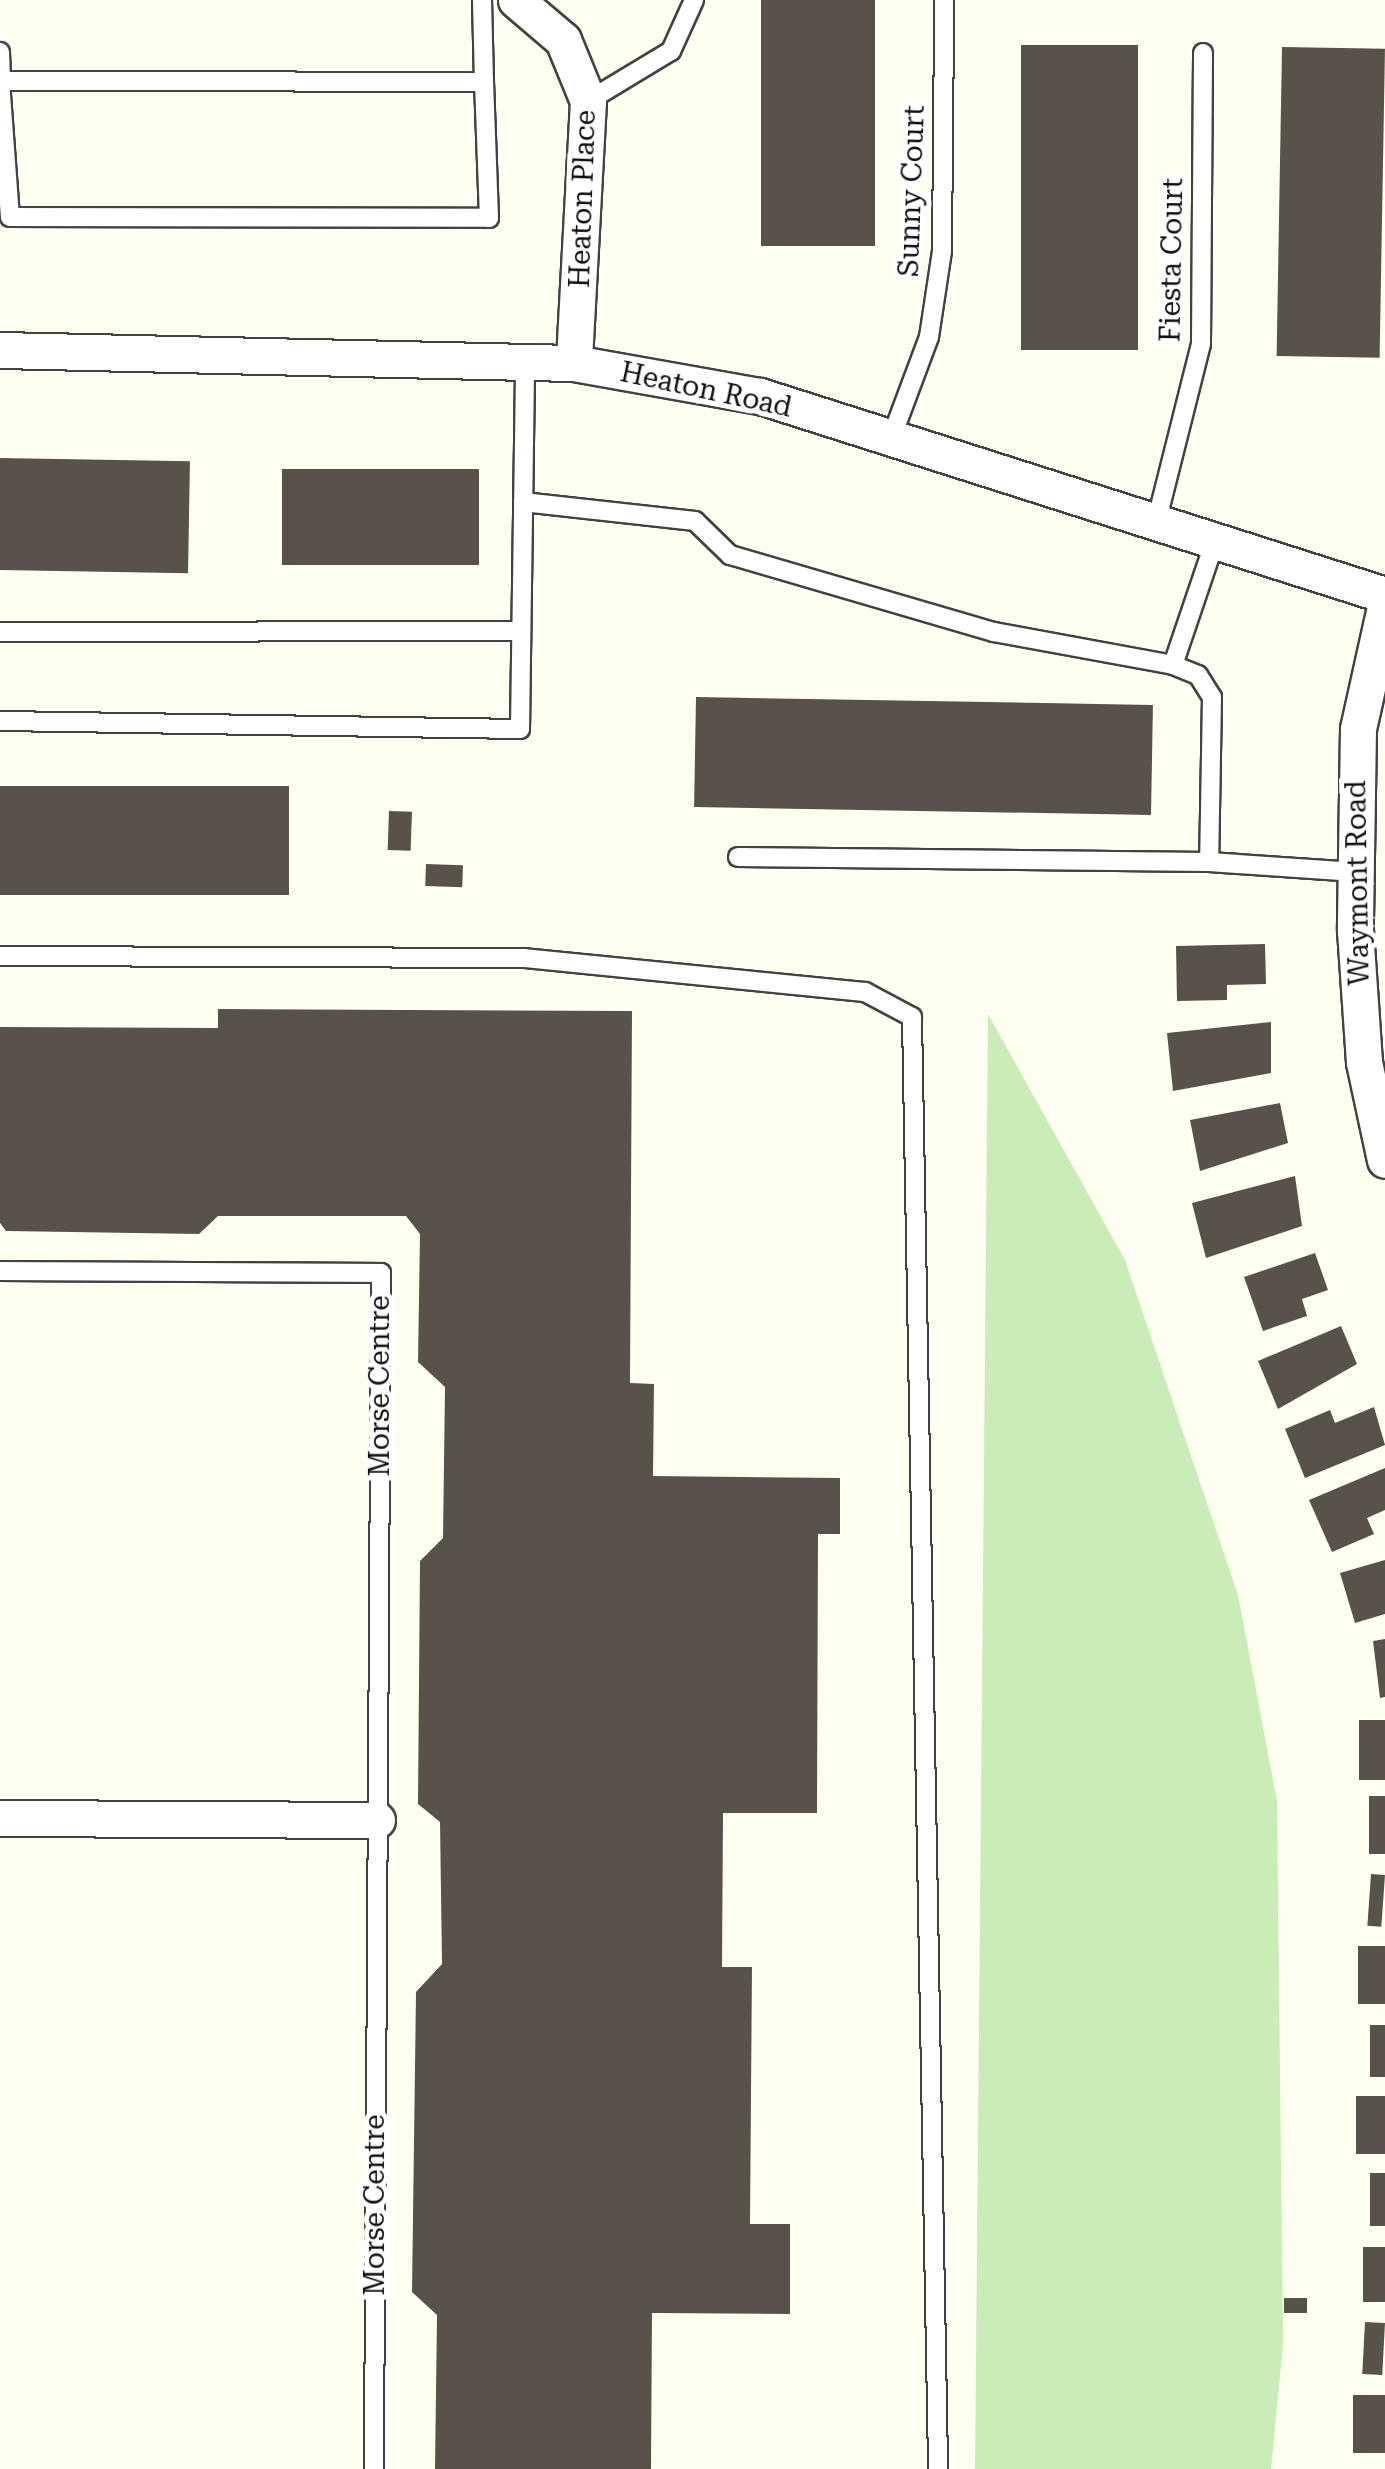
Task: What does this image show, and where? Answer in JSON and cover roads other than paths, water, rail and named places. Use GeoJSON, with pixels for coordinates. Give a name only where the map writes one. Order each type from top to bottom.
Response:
{"type":"FeatureCollection","features":[{"type":"Feature","properties":{"kind":"street","name":"Heaton Place"},"geometry":{"type":"LineString","coordinates":[[516,0],[564,40],[588,102],[574,364]]}},
{"type":"Feature","properties":{"kind":"street","name":"Heaton Road"},"geometry":{"type":"LineString","coordinates":[[0,350],[525,361],[574,364],[760,396],[1385,595]]}},
{"type":"Feature","properties":{"kind":"street","name":"Waymont Road"},"geometry":{"type":"LineString","coordinates":[[1385,606],[1358,728],[1356,872],[1364,1062],[1385,1160]]}},
{"type":"Feature","properties":{"kind":"street"},"geometry":{"type":"LineString","coordinates":[[0,1818],[378,1820]]}},
{"type":"Feature","properties":{"kind":"lane"},"geometry":{"type":"LineString","coordinates":[[0,52],[10,217],[489,218],[482,0]]}},
{"type":"Feature","properties":{"kind":"lane"},"geometry":{"type":"LineString","coordinates":[[588,102],[671,52],[694,0]]}},
{"type":"Feature","properties":{"kind":"lane","name":"Sunny Court"},"geometry":{"type":"LineString","coordinates":[[892,436],[930,337],[942,251],[944,0]]}},
{"type":"Feature","properties":{"kind":"lane","name":"Fiesta Court"},"geometry":{"type":"LineString","coordinates":[[1156,523],[1201,344],[1203,53]]}},
{"type":"Feature","properties":{"kind":"lane"},"geometry":{"type":"LineString","coordinates":[[0,81],[484,82]]}},
{"type":"Feature","properties":{"kind":"lane"},"geometry":{"type":"LineString","coordinates":[[0,722],[520,729],[525,361]]}},
{"type":"Feature","properties":{"kind":"lane"},"geometry":{"type":"LineString","coordinates":[[523,502],[694,522],[730,555],[994,632],[1173,665],[1198,675],[1212,697],[1209,862]]}},
{"type":"Feature","properties":{"kind":"lane"},"geometry":{"type":"LineString","coordinates":[[1173,665],[1215,541]]}},
{"type":"Feature","properties":{"kind":"lane"},"geometry":{"type":"LineString","coordinates":[[0,632],[522,631]]}},
{"type":"Feature","properties":{"kind":"lane"},"geometry":{"type":"LineString","coordinates":[[738,857],[1209,862],[1356,872]]}},
{"type":"Feature","properties":{"kind":"lane"},"geometry":{"type":"LineString","coordinates":[[0,956],[524,958],[866,992],[912,1017],[938,2469]]}},
{"type":"Feature","properties":{"kind":"lane","name":"Morse Centre"},"geometry":{"type":"LineString","coordinates":[[0,1270],[381,1273],[374,2469]]}}]}
